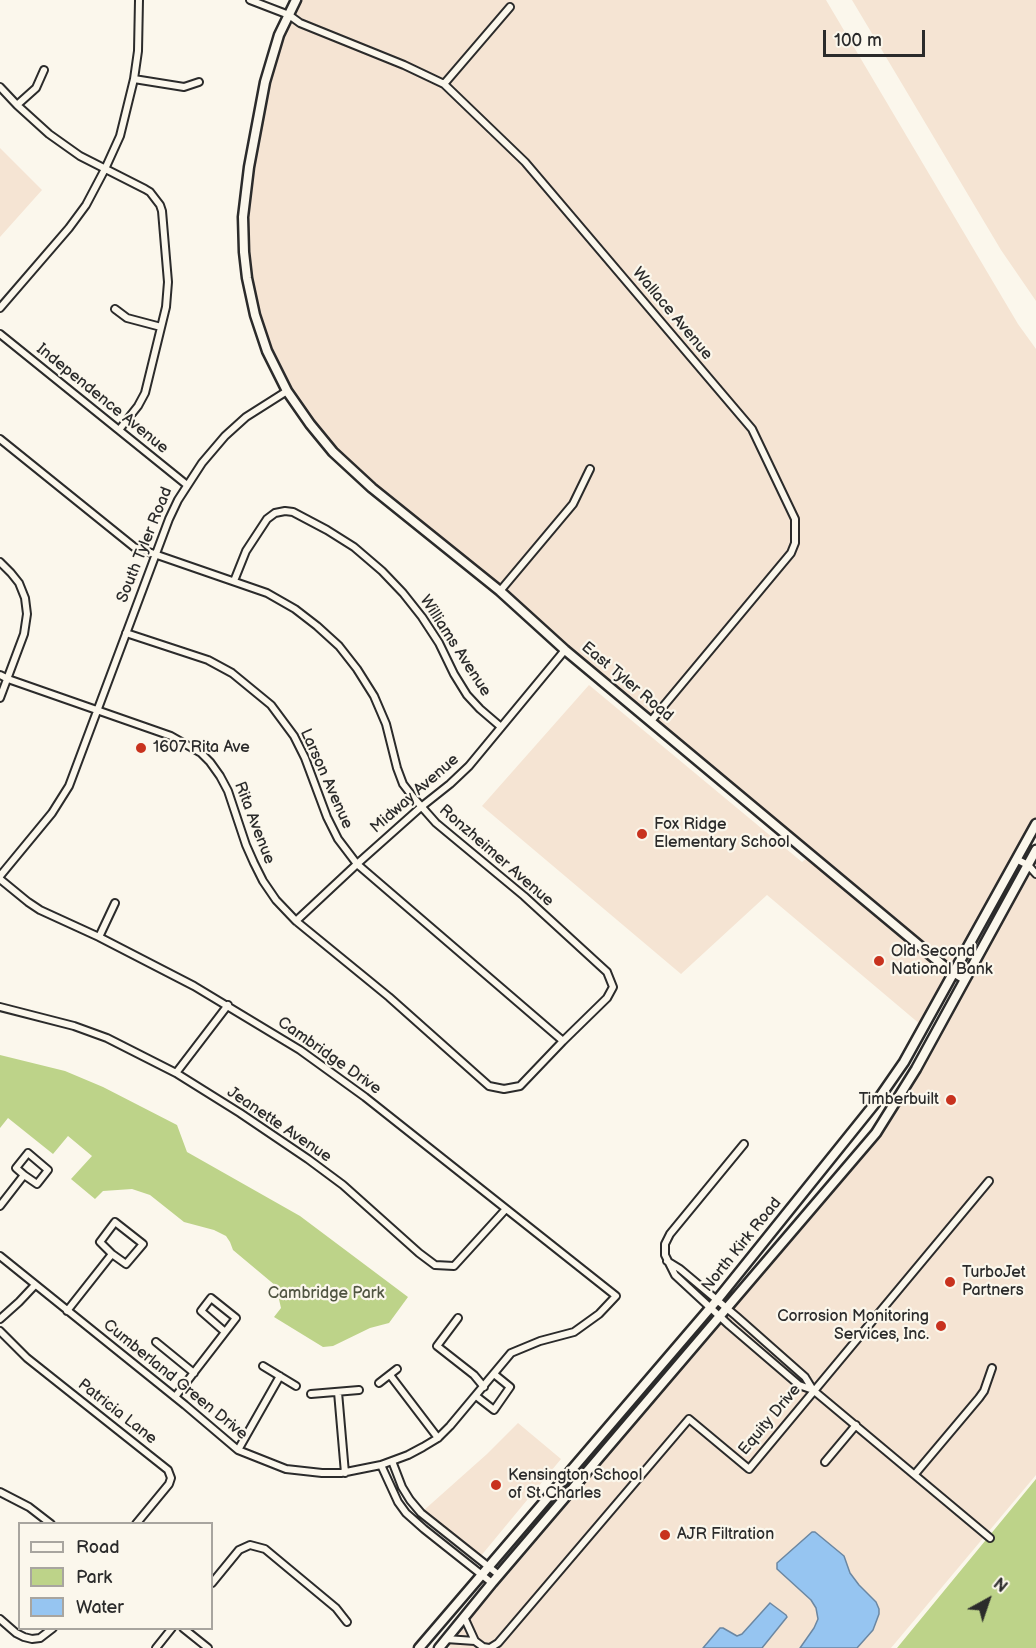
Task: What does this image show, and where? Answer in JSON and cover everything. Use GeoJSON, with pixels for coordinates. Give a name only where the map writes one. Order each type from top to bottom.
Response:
{"type":"FeatureCollection","features":[{"type":"Feature","properties":{"kind":"main road"},"geometry":{"type":"LineString","coordinates":[[287,391],[271,360],[255,315],[247,278],[243,229],[245,191],[265,82],[279,35],[296,0]]}},
{"type":"Feature","properties":{"kind":"main road","name":"East Tyler Road"},"geometry":{"type":"LineString","coordinates":[[287,391],[333,452],[372,489],[500,591],[565,650],[954,973],[965,979]]}},
{"type":"Feature","properties":{"kind":"main road","name":"North Kirk Road"},"geometry":{"type":"LineString","coordinates":[[420,1648],[717,1300],[849,1138],[891,1082],[1036,824]]}},
{"type":"Feature","properties":{"kind":"main road","name":"North Kirk Road"},"geometry":{"type":"LineString","coordinates":[[439,1648],[876,1132],[916,1069],[1036,850]]}},
{"type":"Feature","properties":{"kind":"street"},"geometry":{"type":"LineString","coordinates":[[0,308],[86,205],[120,136],[134,79],[138,51],[139,0]]}},
{"type":"Feature","properties":{"kind":"street","name":"Wallace Avenue"},"geometry":{"type":"LineString","coordinates":[[250,0],[289,15],[300,23],[405,65],[444,84],[525,162],[752,429],[795,519],[795,543],[790,553],[651,721]]}},
{"type":"Feature","properties":{"kind":"street"},"geometry":{"type":"LineString","coordinates":[[444,84],[510,7]]}},
{"type":"Feature","properties":{"kind":"street"},"geometry":{"type":"LineString","coordinates":[[17,105],[36,88],[44,70]]}},
{"type":"Feature","properties":{"kind":"street"},"geometry":{"type":"LineString","coordinates":[[134,79],[184,87],[198,82]]}},
{"type":"Feature","properties":{"kind":"street"},"geometry":{"type":"LineString","coordinates":[[0,87],[40,127],[59,142],[80,156],[150,192],[160,205],[168,292],[166,307],[146,393],[118,430]]}},
{"type":"Feature","properties":{"kind":"street"},"geometry":{"type":"LineString","coordinates":[[115,309],[127,318],[161,327]]}},
{"type":"Feature","properties":{"kind":"street","name":"Independence Avenue"},"geometry":{"type":"LineString","coordinates":[[0,334],[187,485]]}},
{"type":"Feature","properties":{"kind":"street","name":"South Tyler Road"},"geometry":{"type":"LineString","coordinates":[[0,877],[52,813],[69,786],[169,519],[187,485],[225,436],[246,417],[287,391]]}},
{"type":"Feature","properties":{"kind":"street","name":"Ronzheimer Avenue"},"geometry":{"type":"LineString","coordinates":[[0,439],[127,543],[155,556],[267,593],[295,609],[339,646],[374,696],[386,724],[403,784],[421,807],[436,823],[524,896],[608,972],[613,987],[607,998],[563,1041]]}},
{"type":"Feature","properties":{"kind":"street"},"geometry":{"type":"LineString","coordinates":[[500,591],[573,504],[590,469]]}},
{"type":"Feature","properties":{"kind":"street","name":"Williams Avenue"},"geometry":{"type":"LineString","coordinates":[[234,581],[246,551],[267,519],[275,513],[285,510],[293,512],[327,530],[382,571],[403,593],[433,634],[467,695],[501,727]]}},
{"type":"Feature","properties":{"kind":"street"},"geometry":{"type":"LineString","coordinates":[[0,562],[19,584],[26,598],[27,614],[24,634],[0,698]]}},
{"type":"Feature","properties":{"kind":"street","name":"Larson Avenue"},"geometry":{"type":"LineString","coordinates":[[126,633],[208,660],[232,673],[271,705],[294,736],[305,758],[327,818],[338,839],[357,864],[563,1041]]}},
{"type":"Feature","properties":{"kind":"street","name":"Midway Avenue"},"geometry":{"type":"LineString","coordinates":[[296,921],[469,766],[565,650]]}},
{"type":"Feature","properties":{"kind":"street","name":"Rita Avenue"},"geometry":{"type":"LineString","coordinates":[[0,675],[171,736],[201,753],[220,776],[228,791],[246,845],[262,880],[276,900],[296,921],[389,997],[489,1086],[504,1089],[520,1086],[563,1041]]}},
{"type":"Feature","properties":{"kind":"street"},"geometry":{"type":"LineString","coordinates":[[1017,859],[1028,865],[1036,874]]}},
{"type":"Feature","properties":{"kind":"street","name":"Cambridge Drive"},"geometry":{"type":"LineString","coordinates":[[0,877],[40,910],[99,937],[228,1005],[327,1069],[401,1124],[505,1210],[616,1296]]}},
{"type":"Feature","properties":{"kind":"street"},"geometry":{"type":"LineString","coordinates":[[99,937],[115,903]]}},
{"type":"Feature","properties":{"kind":"street"},"geometry":{"type":"LineString","coordinates":[[176,1073],[228,1005]]}},
{"type":"Feature","properties":{"kind":"street","name":"Jeanette Avenue"},"geometry":{"type":"LineString","coordinates":[[0,1007],[74,1026],[107,1038],[176,1073],[308,1159],[343,1185],[419,1253],[435,1264],[454,1266],[505,1210]]}},
{"type":"Feature","properties":{"kind":"street"},"geometry":{"type":"LineString","coordinates":[[744,1144],[670,1234],[665,1244],[665,1255],[675,1275],[800,1385],[813,1390],[990,1538]]}},
{"type":"Feature","properties":{"kind":"street"},"geometry":{"type":"LineString","coordinates":[[28,1154],[48,1170],[37,1184],[24,1175],[16,1168],[28,1154]]}},
{"type":"Feature","properties":{"kind":"street"},"geometry":{"type":"LineString","coordinates":[[0,1206],[24,1175]]}},
{"type":"Feature","properties":{"kind":"street","name":"Equity Drive"},"geometry":{"type":"LineString","coordinates":[[446,1639],[476,1641],[483,1647],[489,1648],[498,1643],[689,1419],[749,1469],[989,1181]]}},
{"type":"Feature","properties":{"kind":"street"},"geometry":{"type":"LineString","coordinates":[[115,1222],[143,1244],[126,1264],[112,1254],[100,1242],[115,1222]]}},
{"type":"Feature","properties":{"kind":"street"},"geometry":{"type":"LineString","coordinates":[[68,1311],[112,1254]]}},
{"type":"Feature","properties":{"kind":"street","name":"Cumberland Green Drive"},"geometry":{"type":"LineString","coordinates":[[0,1257],[238,1450],[286,1469],[322,1473],[345,1473],[381,1465],[408,1455],[438,1438],[511,1353],[540,1341],[574,1332],[599,1314],[616,1296]]}},
{"type":"Feature","properties":{"kind":"street"},"geometry":{"type":"LineString","coordinates":[[667,1261],[727,1307],[805,1377],[813,1390]]}},
{"type":"Feature","properties":{"kind":"street"},"geometry":{"type":"LineString","coordinates":[[0,1319],[35,1285]]}},
{"type":"Feature","properties":{"kind":"street"},"geometry":{"type":"LineString","coordinates":[[175,1397],[236,1318],[211,1298],[201,1311],[225,1332]]}},
{"type":"Feature","properties":{"kind":"street"},"geometry":{"type":"LineString","coordinates":[[458,1318],[436,1346],[474,1375],[484,1387]]}},
{"type":"Feature","properties":{"kind":"street","name":"Patricia Lane"},"geometry":{"type":"LineString","coordinates":[[0,1331],[27,1358],[168,1470],[171,1478],[169,1484],[138,1522]]}},
{"type":"Feature","properties":{"kind":"street"},"geometry":{"type":"LineString","coordinates":[[156,1342],[194,1373]]}},
{"type":"Feature","properties":{"kind":"street"},"geometry":{"type":"LineString","coordinates":[[262,1366],[296,1386]]}},
{"type":"Feature","properties":{"kind":"street"},"geometry":{"type":"LineString","coordinates":[[915,1474],[979,1398],[992,1368]]}},
{"type":"Feature","properties":{"kind":"street"},"geometry":{"type":"LineString","coordinates":[[379,1383],[397,1369]]}},
{"type":"Feature","properties":{"kind":"street"},"geometry":{"type":"LineString","coordinates":[[476,1396],[494,1410],[510,1387],[494,1374]]}},
{"type":"Feature","properties":{"kind":"street"},"geometry":{"type":"LineString","coordinates":[[390,1375],[438,1438]]}},
{"type":"Feature","properties":{"kind":"street"},"geometry":{"type":"LineString","coordinates":[[238,1450],[280,1376]]}},
{"type":"Feature","properties":{"kind":"street"},"geometry":{"type":"LineString","coordinates":[[311,1394],[359,1390]]}},
{"type":"Feature","properties":{"kind":"street"},"geometry":{"type":"LineString","coordinates":[[338,1392],[345,1473]]}},
{"type":"Feature","properties":{"kind":"street"},"geometry":{"type":"LineString","coordinates":[[825,1462],[856,1425]]}},
{"type":"Feature","properties":{"kind":"street"},"geometry":{"type":"LineString","coordinates":[[392,1461],[402,1487],[421,1513],[499,1575]]}},
{"type":"Feature","properties":{"kind":"street"},"geometry":{"type":"LineString","coordinates":[[381,1465],[398,1502],[406,1513],[492,1583]]}},
{"type":"Feature","properties":{"kind":"street"},"geometry":{"type":"LineString","coordinates":[[0,1492],[29,1507],[48,1522]]}},
{"type":"Feature","properties":{"kind":"street"},"geometry":{"type":"LineString","coordinates":[[213,1582],[239,1550],[250,1545],[265,1549],[336,1608],[347,1622]]}},
{"type":"Feature","properties":{"kind":"street"},"geometry":{"type":"LineString","coordinates":[[464,1617],[476,1641]]}},
{"type":"Feature","properties":{"kind":"street"},"geometry":{"type":"LineString","coordinates":[[0,1619],[16,1633],[32,1639],[40,1638],[52,1630]]}},
{"type":"Feature","properties":{"kind":"street"},"geometry":{"type":"LineString","coordinates":[[156,1648],[171,1630]]}},
{"type":"Feature","properties":{"kind":"street"},"geometry":{"type":"LineString","coordinates":[[184,1630],[208,1648]]}},
{"type":"Feature","properties":{"kind":"shaded area"},"geometry":{"type":"Polygon","coordinates":[[[302,0],[826,0],[1018,324],[1036,349],[1036,818],[952,967],[376,488],[332,444],[308,415],[271,352],[259,317],[250,280],[246,234],[250,176],[271,68],[302,0]]]}},
{"type":"Feature","properties":{"kind":"shaded area"},"geometry":{"type":"Polygon","coordinates":[[[852,0],[1036,0],[1036,301],[1001,250],[852,0]]]}},
{"type":"Feature","properties":{"kind":"shaded area"},"geometry":{"type":"Polygon","coordinates":[[[0,148],[42,190],[0,237],[0,148]]]}},
{"type":"Feature","properties":{"kind":"shaded area","name":"Fox Ridge Elementary School"},"geometry":{"type":"Polygon","coordinates":[[[589,685],[802,862],[808,857],[950,975],[921,1025],[767,895],[681,974],[482,806],[589,685]]]}},
{"type":"Feature","properties":{"kind":"shaded area"},"geometry":{"type":"Polygon","coordinates":[[[1029,871],[1036,879],[1036,1475],[891,1648],[451,1648],[448,1645],[851,1170],[898,1106],[1029,871]]]}},
{"type":"Feature","properties":{"kind":"shaded area","name":"Kensington School of St Charles"},"geometry":{"type":"Polygon","coordinates":[[[518,1423],[561,1459],[480,1557],[423,1511],[518,1423]]]}},
{"type":"Feature","properties":{"kind":"green space","name":"Cambridge Park"},"geometry":{"type":"Polygon","coordinates":[[[0,1055],[65,1071],[103,1087],[177,1125],[187,1152],[300,1216],[408,1297],[389,1323],[370,1328],[333,1346],[323,1347],[274,1317],[281,1308],[276,1286],[233,1250],[226,1236],[214,1230],[184,1222],[150,1195],[132,1189],[103,1191],[95,1199],[71,1179],[92,1156],[68,1136],[53,1154],[8,1118],[0,1128],[0,1055]]]}},
{"type":"Feature","properties":{"kind":"green space"},"geometry":{"type":"Polygon","coordinates":[[[1036,1479],[1036,1648],[897,1648],[1036,1479]]]}},
{"type":"Feature","properties":{"kind":"water"},"geometry":{"type":"Polygon","coordinates":[[[812,1532],[844,1556],[850,1573],[876,1602],[879,1609],[873,1630],[857,1648],[800,1648],[818,1619],[816,1608],[811,1600],[777,1569],[777,1563],[812,1532]]]}},
{"type":"Feature","properties":{"kind":"water"},"geometry":{"type":"Polygon","coordinates":[[[770,1603],[787,1617],[762,1648],[703,1648],[720,1628],[737,1636],[742,1634],[770,1603]]]}},
{"type":"Feature","properties":{"kind":"place","name":"1607 Rita Ave"},"geometry":{"type":"Point","coordinates":[141,748]}},
{"type":"Feature","properties":{"kind":"place","name":"Fox Ridge Elementary School"},"geometry":{"type":"Point","coordinates":[642,834]}},
{"type":"Feature","properties":{"kind":"place","name":"Old Second National Bank"},"geometry":{"type":"Point","coordinates":[879,961]}},
{"type":"Feature","properties":{"kind":"place","name":"Timberbuilt"},"geometry":{"type":"Point","coordinates":[951,1100]}},
{"type":"Feature","properties":{"kind":"place","name":"TurboJet Partners"},"geometry":{"type":"Point","coordinates":[950,1282]}},
{"type":"Feature","properties":{"kind":"place","name":"Corrosion Monitoring Services, Inc."},"geometry":{"type":"Point","coordinates":[941,1326]}},
{"type":"Feature","properties":{"kind":"place","name":"Kensington School of St Charles"},"geometry":{"type":"Point","coordinates":[496,1485]}},
{"type":"Feature","properties":{"kind":"place","name":"AJR Filtration"},"geometry":{"type":"Point","coordinates":[665,1535]}}]}
